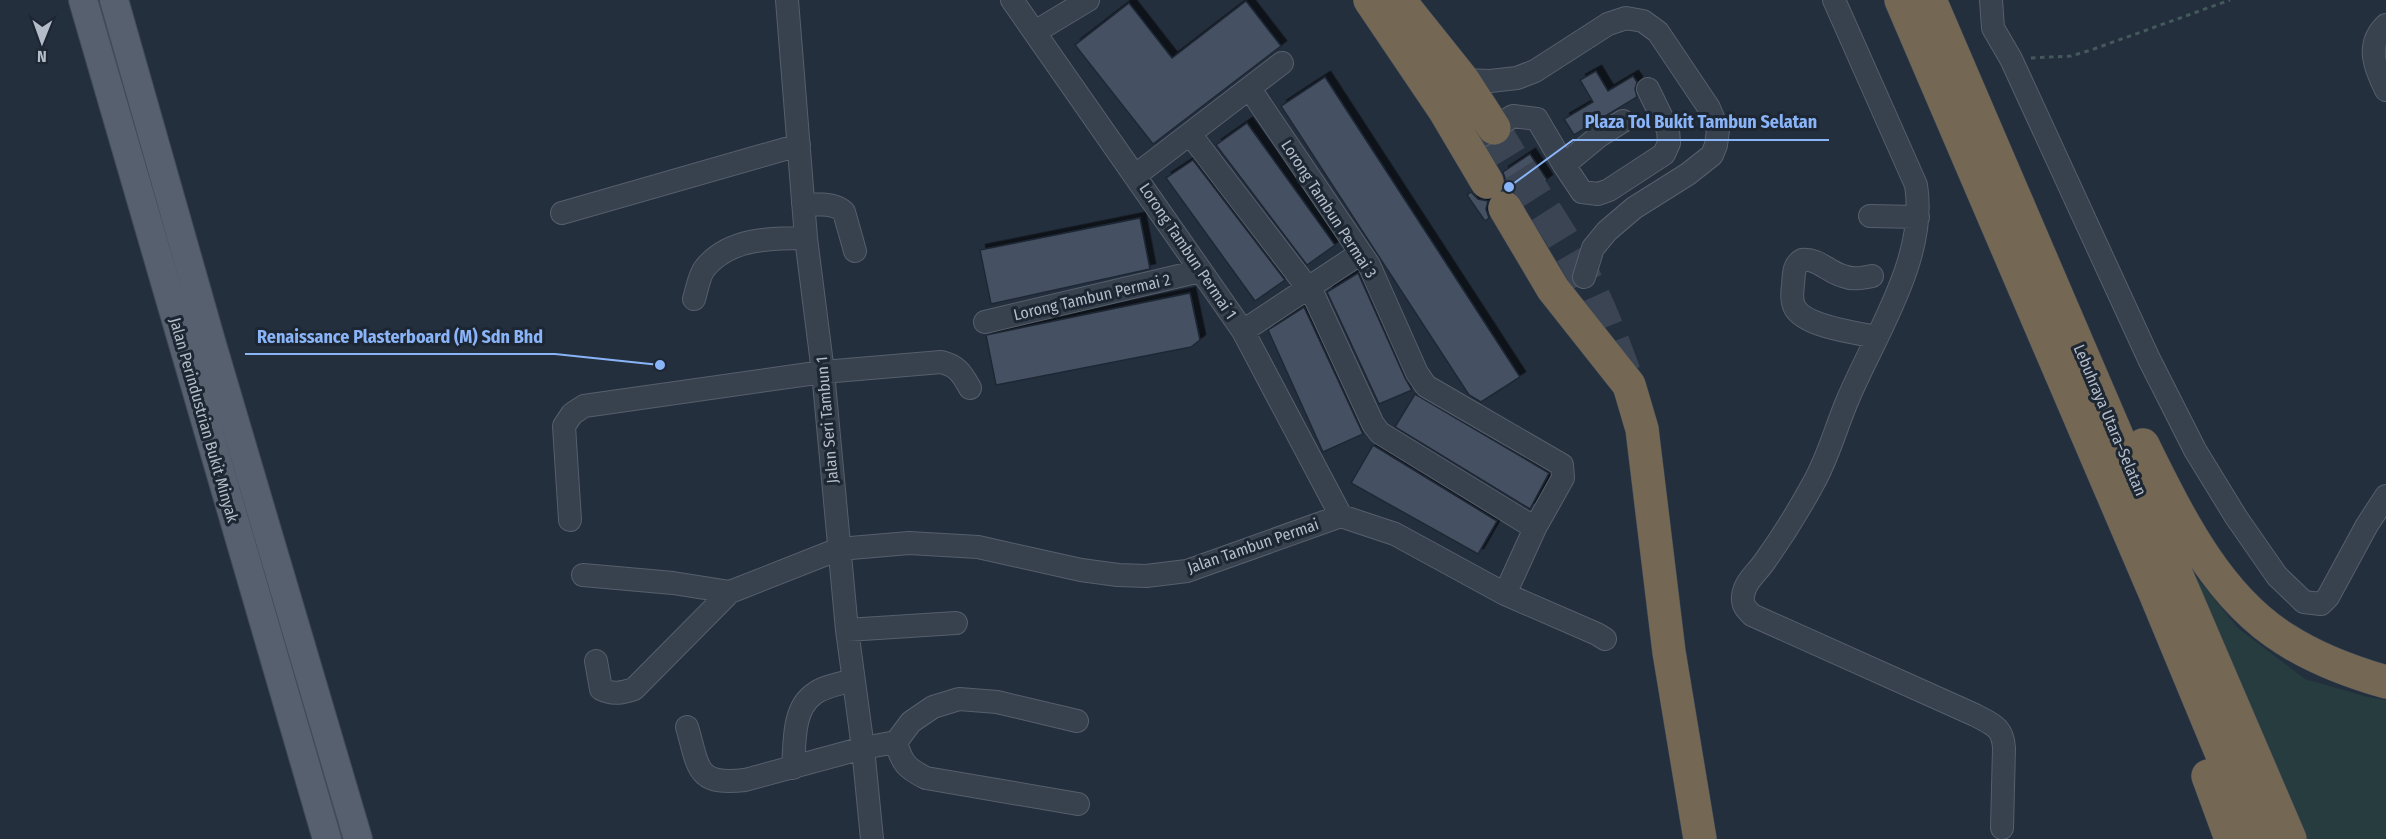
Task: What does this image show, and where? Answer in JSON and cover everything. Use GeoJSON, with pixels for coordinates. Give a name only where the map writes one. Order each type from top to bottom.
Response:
{"type":"FeatureCollection","features":[{"type":"Feature","properties":{"kind":"highway"},"geometry":{"type":"LineString","coordinates":[[1370,0],[1411,57],[1553,289],[1629,385],[1642,429],[1670,652],[1700,839]]}},
{"type":"Feature","properties":{"kind":"highway"},"geometry":{"type":"LineString","coordinates":[[1399,0],[1463,80],[1494,128]]}},
{"type":"Feature","properties":{"kind":"highway","name":"Lebuhraya Utara–Selatan"},"geometry":{"type":"LineString","coordinates":[[1900,0],[2155,593],[2257,839]]}},
{"type":"Feature","properties":{"kind":"highway","name":"Lebuhraya Utara–Selatan"},"geometry":{"type":"LineString","coordinates":[[1930,0],[2290,839]]}},
{"type":"Feature","properties":{"kind":"highway"},"geometry":{"type":"LineString","coordinates":[[2057,295],[2116,392],[2168,497],[2219,576],[2247,608],[2284,638],[2328,662],[2386,682]]}},
{"type":"Feature","properties":{"kind":"highway"},"geometry":{"type":"LineString","coordinates":[[2155,593],[2167,652],[2182,706],[2231,839]]}},
{"type":"Feature","properties":{"kind":"highway"},"geometry":{"type":"LineString","coordinates":[[1670,652],[1674,814],[1677,839]]}},
{"type":"Feature","properties":{"kind":"main road","name":"Jalan Perindustrian Bukit Minyak"},"geometry":{"type":"LineString","coordinates":[[83,0],[327,839]]}},
{"type":"Feature","properties":{"kind":"main road","name":"Jalan Perindustrian Bukit Minyak"},"geometry":{"type":"LineString","coordinates":[[114,0],[211,341],[358,839]]}},
{"type":"Feature","properties":{"kind":"street","name":"Jalan Seri Tambun 1"},"geometry":{"type":"LineString","coordinates":[[788,0],[806,238],[823,372],[846,630],[863,748],[872,839]]}},
{"type":"Feature","properties":{"kind":"street","name":"Lorong Tambun Permai 1"},"geometry":{"type":"LineString","coordinates":[[1012,0],[1243,331],[1341,516]]}},
{"type":"Feature","properties":{"kind":"street"},"geometry":{"type":"LineString","coordinates":[[1035,32],[1088,0]]}},
{"type":"Feature","properties":{"kind":"street"},"geometry":{"type":"LineString","coordinates":[[1834,0],[1916,185],[1918,217],[1906,269],[1848,398],[1814,482],[1764,563],[1748,582],[1743,597],[1744,607],[1752,615],[1975,715],[2000,730],[2004,737],[2002,828]]}},
{"type":"Feature","properties":{"kind":"street"},"geometry":{"type":"LineString","coordinates":[[1991,0],[1993,28],[2011,59],[2149,359],[2195,450],[2236,517],[2277,576],[2304,602],[2321,604],[2328,597],[2367,525],[2386,496]]}},
{"type":"Feature","properties":{"kind":"street"},"geometry":{"type":"LineString","coordinates":[[1463,80],[1490,81],[1517,78],[1535,71],[1608,24],[1626,18],[1643,21],[1658,32],[1710,108],[1718,130],[1712,155],[1688,174],[1634,208],[1607,231],[1593,248],[1584,278]]}},
{"type":"Feature","properties":{"kind":"street"},"geometry":{"type":"LineString","coordinates":[[2386,25],[2373,46],[2374,66],[2386,90]]}},
{"type":"Feature","properties":{"kind":"street"},"geometry":{"type":"LineString","coordinates":[[1136,175],[1282,63]]}},
{"type":"Feature","properties":{"kind":"street","name":"Lorong Tambun Permai 3"},"geometry":{"type":"LineString","coordinates":[[1250,89],[1369,265],[1417,374],[1426,386],[1563,465],[1563,478],[1535,528]]}},
{"type":"Feature","properties":{"kind":"street"},"geometry":{"type":"LineString","coordinates":[[1467,146],[1513,116],[1537,119],[1582,192],[1598,194],[1610,190],[1664,154],[1669,143],[1668,130],[1648,89]]}},
{"type":"Feature","properties":{"kind":"street"},"geometry":{"type":"LineString","coordinates":[[1564,165],[1599,136],[1623,121]]}},
{"type":"Feature","properties":{"kind":"street"},"geometry":{"type":"LineString","coordinates":[[1190,134],[1314,296],[1373,424],[1380,433],[1535,528],[1505,594]]}},
{"type":"Feature","properties":{"kind":"street"},"geometry":{"type":"LineString","coordinates":[[562,213],[799,145]]}},
{"type":"Feature","properties":{"kind":"street"},"geometry":{"type":"LineString","coordinates":[[803,204],[829,205],[840,208],[844,212],[855,251]]}},
{"type":"Feature","properties":{"kind":"street"},"geometry":{"type":"LineString","coordinates":[[1870,216],[1918,217]]}},
{"type":"Feature","properties":{"kind":"street"},"geometry":{"type":"LineString","coordinates":[[694,299],[704,269],[732,247],[767,238],[806,238]]}},
{"type":"Feature","properties":{"kind":"street"},"geometry":{"type":"LineString","coordinates":[[1243,331],[1361,253]]}},
{"type":"Feature","properties":{"kind":"street"},"geometry":{"type":"LineString","coordinates":[[1872,276],[1858,279],[1842,276],[1809,259],[1802,260],[1795,267],[1792,294],[1794,307],[1805,317],[1828,326],[1877,337]]}},
{"type":"Feature","properties":{"kind":"street","name":"Lorong Tambun Permai 2"},"geometry":{"type":"LineString","coordinates":[[984,322],[1200,271]]}},
{"type":"Feature","properties":{"kind":"street"},"geometry":{"type":"LineString","coordinates":[[570,520],[564,426],[572,414],[584,406],[823,372],[941,362],[952,364],[960,370],[970,388]]}},
{"type":"Feature","properties":{"kind":"street","name":"Jalan Tambun Permai"},"geometry":{"type":"LineString","coordinates":[[730,592],[839,549],[909,543],[978,547],[1080,570],[1118,575],[1146,576],[1187,571],[1341,516],[1395,534],[1505,594],[1605,639]]}},
{"type":"Feature","properties":{"kind":"street"},"geometry":{"type":"LineString","coordinates":[[583,575],[673,583],[730,592]]}},
{"type":"Feature","properties":{"kind":"street"},"geometry":{"type":"LineString","coordinates":[[596,661],[602,689],[609,693],[620,693],[634,689],[730,592]]}},
{"type":"Feature","properties":{"kind":"street"},"geometry":{"type":"LineString","coordinates":[[846,630],[956,623]]}},
{"type":"Feature","properties":{"kind":"street"},"geometry":{"type":"LineString","coordinates":[[793,768],[798,717],[805,703],[814,693],[853,680]]}},
{"type":"Feature","properties":{"kind":"street"},"geometry":{"type":"LineString","coordinates":[[687,727],[701,772],[714,781],[745,780],[863,748],[896,742],[911,722],[933,707],[959,699],[997,702],[1077,721]]}},
{"type":"Feature","properties":{"kind":"street"},"geometry":{"type":"LineString","coordinates":[[896,742],[902,760],[911,771],[926,778],[1078,804]]}},
{"type":"Feature","properties":{"kind":"path"},"geometry":{"type":"LineString","coordinates":[[2011,59],[2071,56],[2230,0]]}},
{"type":"Feature","properties":{"kind":"green space"},"geometry":{"type":"Polygon","coordinates":[[[2193,573],[2238,628],[2305,679],[2386,700],[2386,839],[2306,839],[2193,573]]]}},
{"type":"Feature","properties":{"kind":"building"},"geometry":{"type":"Polygon","coordinates":[[[1246,1],[1281,46],[1153,144],[1075,45],[1129,3],[1172,58],[1246,1]]]}},
{"type":"Feature","properties":{"kind":"building"},"geometry":{"type":"Polygon","coordinates":[[[1596,71],[1608,91],[1633,76],[1637,82],[1635,89],[1637,97],[1574,135],[1564,119],[1593,102],[1580,80],[1596,71]]]}},
{"type":"Feature","properties":{"kind":"building"},"geometry":{"type":"Polygon","coordinates":[[[1325,77],[1520,377],[1481,402],[1469,395],[1281,106],[1325,77]]]}},
{"type":"Feature","properties":{"kind":"building"},"geometry":{"type":"Polygon","coordinates":[[[1247,123],[1335,245],[1307,265],[1216,145],[1247,123]]]}},
{"type":"Feature","properties":{"kind":"building"},"geometry":{"type":"Polygon","coordinates":[[[1530,154],[1547,180],[1521,198],[1514,191],[1504,189],[1506,181],[1503,172],[1530,154]]]}},
{"type":"Feature","properties":{"kind":"building"},"geometry":{"type":"Polygon","coordinates":[[[1193,160],[1285,280],[1255,301],[1166,178],[1193,160]]]}},
{"type":"Feature","properties":{"kind":"building"},"geometry":{"type":"Polygon","coordinates":[[[1471,192],[1478,199],[1488,201],[1486,209],[1489,218],[1485,221],[1467,195],[1471,192]]]}},
{"type":"Feature","properties":{"kind":"building"},"geometry":{"type":"Polygon","coordinates":[[[1140,218],[1150,269],[991,304],[980,250],[1140,218]]]}},
{"type":"Feature","properties":{"kind":"building"},"geometry":{"type":"Polygon","coordinates":[[[1358,273],[1412,390],[1379,404],[1327,292],[1358,273]]]}},
{"type":"Feature","properties":{"kind":"building"},"geometry":{"type":"Polygon","coordinates":[[[1190,293],[1200,340],[1191,347],[996,385],[986,335],[1190,293]]]}},
{"type":"Feature","properties":{"kind":"building"},"geometry":{"type":"Polygon","coordinates":[[[1304,307],[1363,434],[1323,452],[1268,330],[1304,307]]]}},
{"type":"Feature","properties":{"kind":"building"},"geometry":{"type":"Polygon","coordinates":[[[1415,394],[1549,473],[1530,509],[1395,427],[1415,394]]]}},
{"type":"Feature","properties":{"kind":"building"},"geometry":{"type":"Polygon","coordinates":[[[1373,445],[1497,521],[1478,554],[1351,483],[1373,445]]]}},
{"type":"Feature","properties":{"kind":"tunnel"},"geometry":{"type":"LineString","coordinates":[[1494,128],[1585,278],[1626,377]]}},
{"type":"Feature","properties":{"kind":"place","name":"Plaza Tol Bukit Tambun Selatan"},"geometry":{"type":"Point","coordinates":[1509,187]}},
{"type":"Feature","properties":{"kind":"place","name":"Renaissance Plasterboard (M) Sdn Bhd"},"geometry":{"type":"Point","coordinates":[660,365]}}]}
